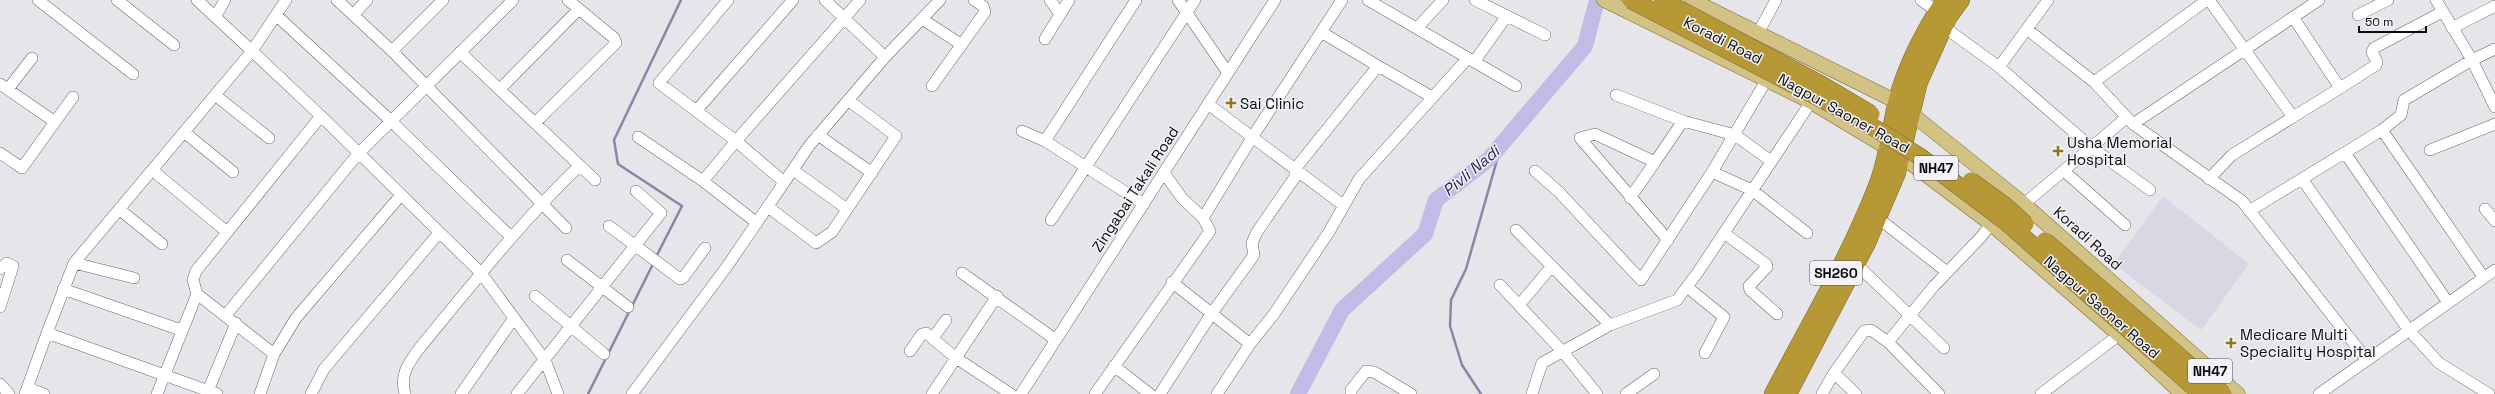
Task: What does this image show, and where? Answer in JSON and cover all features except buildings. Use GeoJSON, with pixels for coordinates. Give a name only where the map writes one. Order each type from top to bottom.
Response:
{"type":"FeatureCollection","features":[{"type":"Feature","properties":{"kind":"highway","name":"Nagpur Saoner Road"},"geometry":{"type":"LineString","coordinates":[[1662,0],[1822,85],[1909,137],[2004,205],[2223,394]]}},
{"type":"Feature","properties":{"kind":"highway","name":"SH260"},"geometry":{"type":"LineString","coordinates":[[1788,394],[1856,264],[1897,173],[1895,152],[1896,102],[1903,80],[1943,14],[1961,0]]}},
{"type":"Feature","properties":{"kind":"highway","name":"Nagpur Saoner Road"},"geometry":{"type":"LineString","coordinates":[[1630,6],[1860,119],[1919,156],[2005,221],[2202,394]]}},
{"type":"Feature","properties":{"kind":"highway","name":"SH260"},"geometry":{"type":"LineString","coordinates":[[1773,394],[1863,220],[1895,152],[1911,113],[1918,82],[1943,14]]}},
{"type":"Feature","properties":{"kind":"main road","name":"Koradi Road"},"geometry":{"type":"LineString","coordinates":[[1604,0],[1630,6],[1660,26],[1766,82],[1811,102],[1895,152],[1991,224],[2119,335],[2182,394]]}},
{"type":"Feature","properties":{"kind":"main road"},"geometry":{"type":"LineString","coordinates":[[1660,26],[1670,0]]}},
{"type":"Feature","properties":{"kind":"main road","name":"Koradi Road"},"geometry":{"type":"LineString","coordinates":[[1692,0],[1713,5],[1758,33],[1896,102]]}},
{"type":"Feature","properties":{"kind":"main road"},"geometry":{"type":"LineString","coordinates":[[1864,134],[1879,93]]}},
{"type":"Feature","properties":{"kind":"main road","name":"NH47"},"geometry":{"type":"LineString","coordinates":[[1896,102],[1911,113]]}},
{"type":"Feature","properties":{"kind":"main road","name":"Koradi Road"},"geometry":{"type":"LineString","coordinates":[[1911,113],[2028,208],[2238,394]]}},
{"type":"Feature","properties":{"kind":"main road"},"geometry":{"type":"LineString","coordinates":[[2013,243],[2028,208]]}},
{"type":"Feature","properties":{"kind":"street"},"geometry":{"type":"LineString","coordinates":[[38,0],[133,74]]}},
{"type":"Feature","properties":{"kind":"street"},"geometry":{"type":"LineString","coordinates":[[117,0],[174,45]]}},
{"type":"Feature","properties":{"kind":"street"},"geometry":{"type":"LineString","coordinates":[[197,0],[321,116],[358,154],[481,273],[544,360],[558,394]]}},
{"type":"Feature","properties":{"kind":"street"},"geometry":{"type":"LineString","coordinates":[[215,17],[225,0]]}},
{"type":"Feature","properties":{"kind":"street"},"geometry":{"type":"LineString","coordinates":[[44,394],[26,391],[74,263],[252,51],[286,0]]}},
{"type":"Feature","properties":{"kind":"street"},"geometry":{"type":"LineString","coordinates":[[337,0],[392,51],[425,87],[542,202],[566,228]]}},
{"type":"Feature","properties":{"kind":"street"},"geometry":{"type":"LineString","coordinates":[[353,15],[367,0]]}},
{"type":"Feature","properties":{"kind":"street"},"geometry":{"type":"LineString","coordinates":[[392,51],[443,0]]}},
{"type":"Feature","properties":{"kind":"street"},"geometry":{"type":"LineString","coordinates":[[226,315],[358,154],[513,0]]}},
{"type":"Feature","properties":{"kind":"street"},"geometry":{"type":"LineString","coordinates":[[536,122],[616,43],[614,38],[568,0]]}},
{"type":"Feature","properties":{"kind":"street"},"geometry":{"type":"LineString","coordinates":[[728,0],[659,84],[736,141],[784,182]]}},
{"type":"Feature","properties":{"kind":"street"},"geometry":{"type":"LineString","coordinates":[[696,111],[793,0]]}},
{"type":"Feature","properties":{"kind":"street"},"geometry":{"type":"LineString","coordinates":[[825,0],[844,16],[885,57]]}},
{"type":"Feature","properties":{"kind":"street"},"geometry":{"type":"LineString","coordinates":[[703,181],[844,16],[860,0]]}},
{"type":"Feature","properties":{"kind":"street"},"geometry":{"type":"LineString","coordinates":[[932,86],[985,12],[984,6],[974,0]]}},
{"type":"Feature","properties":{"kind":"street"},"geometry":{"type":"LineString","coordinates":[[1050,0],[1060,14]]}},
{"type":"Feature","properties":{"kind":"street"},"geometry":{"type":"LineString","coordinates":[[1044,39],[1069,0]]}},
{"type":"Feature","properties":{"kind":"street"},"geometry":{"type":"LineString","coordinates":[[1045,141],[1136,0]]}},
{"type":"Feature","properties":{"kind":"street"},"geometry":{"type":"LineString","coordinates":[[1178,0],[1228,73]]}},
{"type":"Feature","properties":{"kind":"street"},"geometry":{"type":"LineString","coordinates":[[1051,220],[1196,0]]}},
{"type":"Feature","properties":{"kind":"street","name":"Zingabai Takali Road"},"geometry":{"type":"LineString","coordinates":[[1021,394],[1275,0]]}},
{"type":"Feature","properties":{"kind":"street"},"geometry":{"type":"LineString","coordinates":[[1203,218],[1253,136],[1342,0]]}},
{"type":"Feature","properties":{"kind":"street"},"geometry":{"type":"LineString","coordinates":[[1368,0],[1516,86]]}},
{"type":"Feature","properties":{"kind":"street"},"geometry":{"type":"LineString","coordinates":[[1417,28],[1443,0]]}},
{"type":"Feature","properties":{"kind":"street"},"geometry":{"type":"LineString","coordinates":[[1475,0],[1506,17],[1545,35]]}},
{"type":"Feature","properties":{"kind":"street"},"geometry":{"type":"LineString","coordinates":[[1758,33],[1776,0]]}},
{"type":"Feature","properties":{"kind":"street"},"geometry":{"type":"LineString","coordinates":[[1921,0],[1943,14],[1999,67],[2091,147],[2150,190]]}},
{"type":"Feature","properties":{"kind":"street"},"geometry":{"type":"LineString","coordinates":[[1999,67],[2028,30],[2048,0]]}},
{"type":"Feature","properties":{"kind":"street"},"geometry":{"type":"LineString","coordinates":[[2094,82],[2208,0],[2293,117]]}},
{"type":"Feature","properties":{"kind":"street"},"geometry":{"type":"LineString","coordinates":[[2028,208],[2064,171],[2091,147],[2129,121],[2319,0]]}},
{"type":"Feature","properties":{"kind":"street"},"geometry":{"type":"LineString","coordinates":[[2358,15],[2388,0]]}},
{"type":"Feature","properties":{"kind":"street"},"geometry":{"type":"LineString","coordinates":[[2436,0],[2472,60],[2495,107]]}},
{"type":"Feature","properties":{"kind":"street"},"geometry":{"type":"LineString","coordinates":[[632,394],[757,223],[818,135],[885,57],[922,19],[936,1]]}},
{"type":"Feature","properties":{"kind":"street"},"geometry":{"type":"LineString","coordinates":[[2452,28],[2495,6]]}},
{"type":"Feature","properties":{"kind":"street"},"geometry":{"type":"LineString","coordinates":[[500,89],[578,9]]}},
{"type":"Feature","properties":{"kind":"street"},"geometry":{"type":"LineString","coordinates":[[2209,179],[2232,155],[2376,65],[2378,62],[2372,52],[2374,48],[2442,12]]}},
{"type":"Feature","properties":{"kind":"street"},"geometry":{"type":"LineString","coordinates":[[276,15],[391,121],[511,237]]}},
{"type":"Feature","properties":{"kind":"street"},"geometry":{"type":"LineString","coordinates":[[1217,394],[1250,344],[1274,314],[1329,232],[1359,179],[1432,97],[1471,60],[1506,17]]}},
{"type":"Feature","properties":{"kind":"street"},"geometry":{"type":"LineString","coordinates":[[2293,17],[2340,88]]}},
{"type":"Feature","properties":{"kind":"street"},"geometry":{"type":"LineString","coordinates":[[922,19],[962,45]]}},
{"type":"Feature","properties":{"kind":"street"},"geometry":{"type":"LineString","coordinates":[[2028,30],[2094,82],[2129,121],[2242,201],[2367,360]]}},
{"type":"Feature","properties":{"kind":"street"},"geometry":{"type":"LineString","coordinates":[[1321,32],[1432,97]]}},
{"type":"Feature","properties":{"kind":"street"},"geometry":{"type":"LineString","coordinates":[[2249,211],[2382,130],[2402,115],[2404,100],[2472,60],[2495,49]]}},
{"type":"Feature","properties":{"kind":"street"},"geometry":{"type":"LineString","coordinates":[[460,52],[536,122],[579,166],[595,180]]}},
{"type":"Feature","properties":{"kind":"street"},"geometry":{"type":"LineString","coordinates":[[32,58],[4,87],[55,122]]}},
{"type":"Feature","properties":{"kind":"street"},"geometry":{"type":"LineString","coordinates":[[1160,394],[1212,314],[1254,255],[1252,243],[1257,232],[1296,177],[1295,169],[1378,66]]}},
{"type":"Feature","properties":{"kind":"street"},"geometry":{"type":"LineString","coordinates":[[1535,171],[1559,192],[1641,280],[1735,136],[1766,82]]}},
{"type":"Feature","properties":{"kind":"street"},"geometry":{"type":"LineString","coordinates":[[215,95],[269,138]]}},
{"type":"Feature","properties":{"kind":"street"},"geometry":{"type":"LineString","coordinates":[[1616,96],[1683,121],[1735,136],[1771,161]]}},
{"type":"Feature","properties":{"kind":"street"},"geometry":{"type":"LineString","coordinates":[[0,153],[22,168],[73,97]]}},
{"type":"Feature","properties":{"kind":"street"},"geometry":{"type":"LineString","coordinates":[[768,207],[816,243],[832,232],[896,136],[848,100]]}},
{"type":"Feature","properties":{"kind":"street"},"geometry":{"type":"LineString","coordinates":[[1532,394],[1539,367],[1542,363],[1610,325],[1677,300],[1724,233],[1811,102]]}},
{"type":"Feature","properties":{"kind":"street"},"geometry":{"type":"LineString","coordinates":[[1208,104],[1253,136],[1343,205]]}},
{"type":"Feature","properties":{"kind":"street"},"geometry":{"type":"LineString","coordinates":[[274,354],[226,315],[197,294],[193,280],[196,271],[321,116]]}},
{"type":"Feature","properties":{"kind":"street"},"geometry":{"type":"LineString","coordinates":[[1630,198],[1683,121]]}},
{"type":"Feature","properties":{"kind":"street"},"geometry":{"type":"LineString","coordinates":[[2430,150],[2495,124]]}},
{"type":"Feature","properties":{"kind":"street"},"geometry":{"type":"LineString","coordinates":[[2382,130],[2484,278]]}},
{"type":"Feature","properties":{"kind":"street"},"geometry":{"type":"LineString","coordinates":[[1022,131],[1045,141],[1144,204]]}},
{"type":"Feature","properties":{"kind":"street"},"geometry":{"type":"LineString","coordinates":[[184,132],[233,172]]}},
{"type":"Feature","properties":{"kind":"street"},"geometry":{"type":"LineString","coordinates":[[1655,162],[1595,134],[1580,138],[1630,198],[1668,240]]}},
{"type":"Feature","properties":{"kind":"street"},"geometry":{"type":"LineString","coordinates":[[818,135],[872,173]]}},
{"type":"Feature","properties":{"kind":"street"},"geometry":{"type":"LineString","coordinates":[[638,137],[703,181],[757,223]]}},
{"type":"Feature","properties":{"kind":"street"},"geometry":{"type":"LineString","coordinates":[[2345,153],[2448,301]]}},
{"type":"Feature","properties":{"kind":"street"},"geometry":{"type":"LineString","coordinates":[[404,394],[403,387],[405,368],[511,237],[542,202],[579,166]]}},
{"type":"Feature","properties":{"kind":"street"},"geometry":{"type":"LineString","coordinates":[[152,170],[227,232]]}},
{"type":"Feature","properties":{"kind":"street"},"geometry":{"type":"LineString","coordinates":[[793,170],[847,210]]}},
{"type":"Feature","properties":{"kind":"street"},"geometry":{"type":"LineString","coordinates":[[2064,171],[2125,225]]}},
{"type":"Feature","properties":{"kind":"street"},"geometry":{"type":"LineString","coordinates":[[1712,172],[1752,190],[1807,233]]}},
{"type":"Feature","properties":{"kind":"street"},"geometry":{"type":"LineString","coordinates":[[1095,394],[1172,282],[1210,231],[1203,218],[1182,198],[1164,173]]}},
{"type":"Feature","properties":{"kind":"street"},"geometry":{"type":"LineString","coordinates":[[2302,179],[2408,329],[2439,363],[2489,394]]}},
{"type":"Feature","properties":{"kind":"street"},"geometry":{"type":"LineString","coordinates":[[517,394],[635,247],[661,211],[636,191]]}},
{"type":"Feature","properties":{"kind":"street"},"geometry":{"type":"LineString","coordinates":[[260,394],[274,354],[296,318],[400,195]]}},
{"type":"Feature","properties":{"kind":"street"},"geometry":{"type":"LineString","coordinates":[[119,209],[162,244]]}},
{"type":"Feature","properties":{"kind":"street"},"geometry":{"type":"LineString","coordinates":[[2485,209],[2495,221]]}},
{"type":"Feature","properties":{"kind":"street"},"geometry":{"type":"LineString","coordinates":[[1878,218],[1947,272]]}},
{"type":"Feature","properties":{"kind":"street"},"geometry":{"type":"LineString","coordinates":[[1888,342],[1947,272],[1991,224]]}},
{"type":"Feature","properties":{"kind":"street"},"geometry":{"type":"LineString","coordinates":[[609,226],[676,277],[683,278],[705,248]]}},
{"type":"Feature","properties":{"kind":"street"},"geometry":{"type":"LineString","coordinates":[[1516,230],[1610,325]]}},
{"type":"Feature","properties":{"kind":"street"},"geometry":{"type":"LineString","coordinates":[[311,394],[324,369],[439,233]]}},
{"type":"Feature","properties":{"kind":"street"},"geometry":{"type":"LineString","coordinates":[[1724,233],[1766,264],[1767,266],[1749,286],[1750,290],[1777,314]]}},
{"type":"Feature","properties":{"kind":"street"},"geometry":{"type":"LineString","coordinates":[[567,260],[628,307]]}},
{"type":"Feature","properties":{"kind":"street"},"geometry":{"type":"LineString","coordinates":[[0,269],[7,263],[13,266],[0,307]]}},
{"type":"Feature","properties":{"kind":"street"},"geometry":{"type":"LineString","coordinates":[[74,263],[134,278]]}},
{"type":"Feature","properties":{"kind":"street"},"geometry":{"type":"LineString","coordinates":[[1856,264],[1944,348]]}},
{"type":"Feature","properties":{"kind":"street"},"geometry":{"type":"LineString","coordinates":[[1520,304],[1552,266]]}},
{"type":"Feature","properties":{"kind":"street"},"geometry":{"type":"LineString","coordinates":[[2319,394],[2408,329],[2495,270]]}},
{"type":"Feature","properties":{"kind":"street"},"geometry":{"type":"LineString","coordinates":[[962,273],[997,296],[1056,340]]}},
{"type":"Feature","properties":{"kind":"street"},"geometry":{"type":"LineString","coordinates":[[1172,282],[1250,344]]}},
{"type":"Feature","properties":{"kind":"street"},"geometry":{"type":"LineString","coordinates":[[1500,285],[1520,304],[1597,394]]}},
{"type":"Feature","properties":{"kind":"street"},"geometry":{"type":"LineString","coordinates":[[1687,287],[1724,317],[1705,354]]}},
{"type":"Feature","properties":{"kind":"street"},"geometry":{"type":"LineString","coordinates":[[63,290],[182,330]]}},
{"type":"Feature","properties":{"kind":"street"},"geometry":{"type":"LineString","coordinates":[[157,394],[197,294]]}},
{"type":"Feature","properties":{"kind":"street"},"geometry":{"type":"LineString","coordinates":[[535,296],[604,354]]}},
{"type":"Feature","properties":{"kind":"street"},"geometry":{"type":"LineString","coordinates":[[932,394],[997,296]]}},
{"type":"Feature","properties":{"kind":"street"},"geometry":{"type":"LineString","coordinates":[[461,394],[514,318]]}},
{"type":"Feature","properties":{"kind":"street"},"geometry":{"type":"LineString","coordinates":[[933,338],[946,320]]}},
{"type":"Feature","properties":{"kind":"street"},"geometry":{"type":"LineString","coordinates":[[47,333],[213,393],[236,323]]}},
{"type":"Feature","properties":{"kind":"street"},"geometry":{"type":"LineString","coordinates":[[1822,394],[1834,373],[1864,331],[1871,330],[1888,342],[1939,394]]}},
{"type":"Feature","properties":{"kind":"street"},"geometry":{"type":"LineString","coordinates":[[910,351],[922,334],[926,333],[956,358],[1011,394]]}},
{"type":"Feature","properties":{"kind":"street"},"geometry":{"type":"LineString","coordinates":[[2041,394],[2119,335]]}},
{"type":"Feature","properties":{"kind":"street"},"geometry":{"type":"LineString","coordinates":[[1114,366],[1150,394]]}},
{"type":"Feature","properties":{"kind":"street"},"geometry":{"type":"LineString","coordinates":[[1351,394],[1351,390],[1366,371],[1374,372],[1411,394]]}},
{"type":"Feature","properties":{"kind":"street"},"geometry":{"type":"LineString","coordinates":[[1834,373],[1856,394]]}},
{"type":"Feature","properties":{"kind":"street"},"geometry":{"type":"LineString","coordinates":[[1626,394],[1654,374]]}},
{"type":"Feature","properties":{"kind":"street"},"geometry":{"type":"LineString","coordinates":[[0,384],[9,394]]}},
{"type":"Feature","properties":{"kind":"shaded area"},"geometry":{"type":"Polygon","coordinates":[[[2163,196],[2249,264],[2201,330],[2114,264],[2163,196]]]}},
{"type":"Feature","properties":{"kind":"waterway"},"geometry":{"type":"LineString","coordinates":[[656,257],[682,206],[618,164],[614,140],[681,0]]}},
{"type":"Feature","properties":{"kind":"waterway","name":"Pivli Nadi"},"geometry":{"type":"LineString","coordinates":[[1298,394],[1342,310],[1425,234],[1436,200],[1489,159],[1585,46],[1597,0]]}},
{"type":"Feature","properties":{"kind":"waterway"},"geometry":{"type":"LineString","coordinates":[[1481,394],[1462,365],[1450,326],[1451,300],[1466,269],[1501,146]]}},
{"type":"Feature","properties":{"kind":"waterway"},"geometry":{"type":"LineString","coordinates":[[588,394],[653,264]]}},
{"type":"Feature","properties":{"kind":"place","name":"Sai Clinic"},"geometry":{"type":"Point","coordinates":[1231,103]}},
{"type":"Feature","properties":{"kind":"place","name":"Usha Memorial Hospital"},"geometry":{"type":"Point","coordinates":[2058,151]}},
{"type":"Feature","properties":{"kind":"place","name":"Medicare Multi Speciality Hospital"},"geometry":{"type":"Point","coordinates":[2231,343]}}]}
